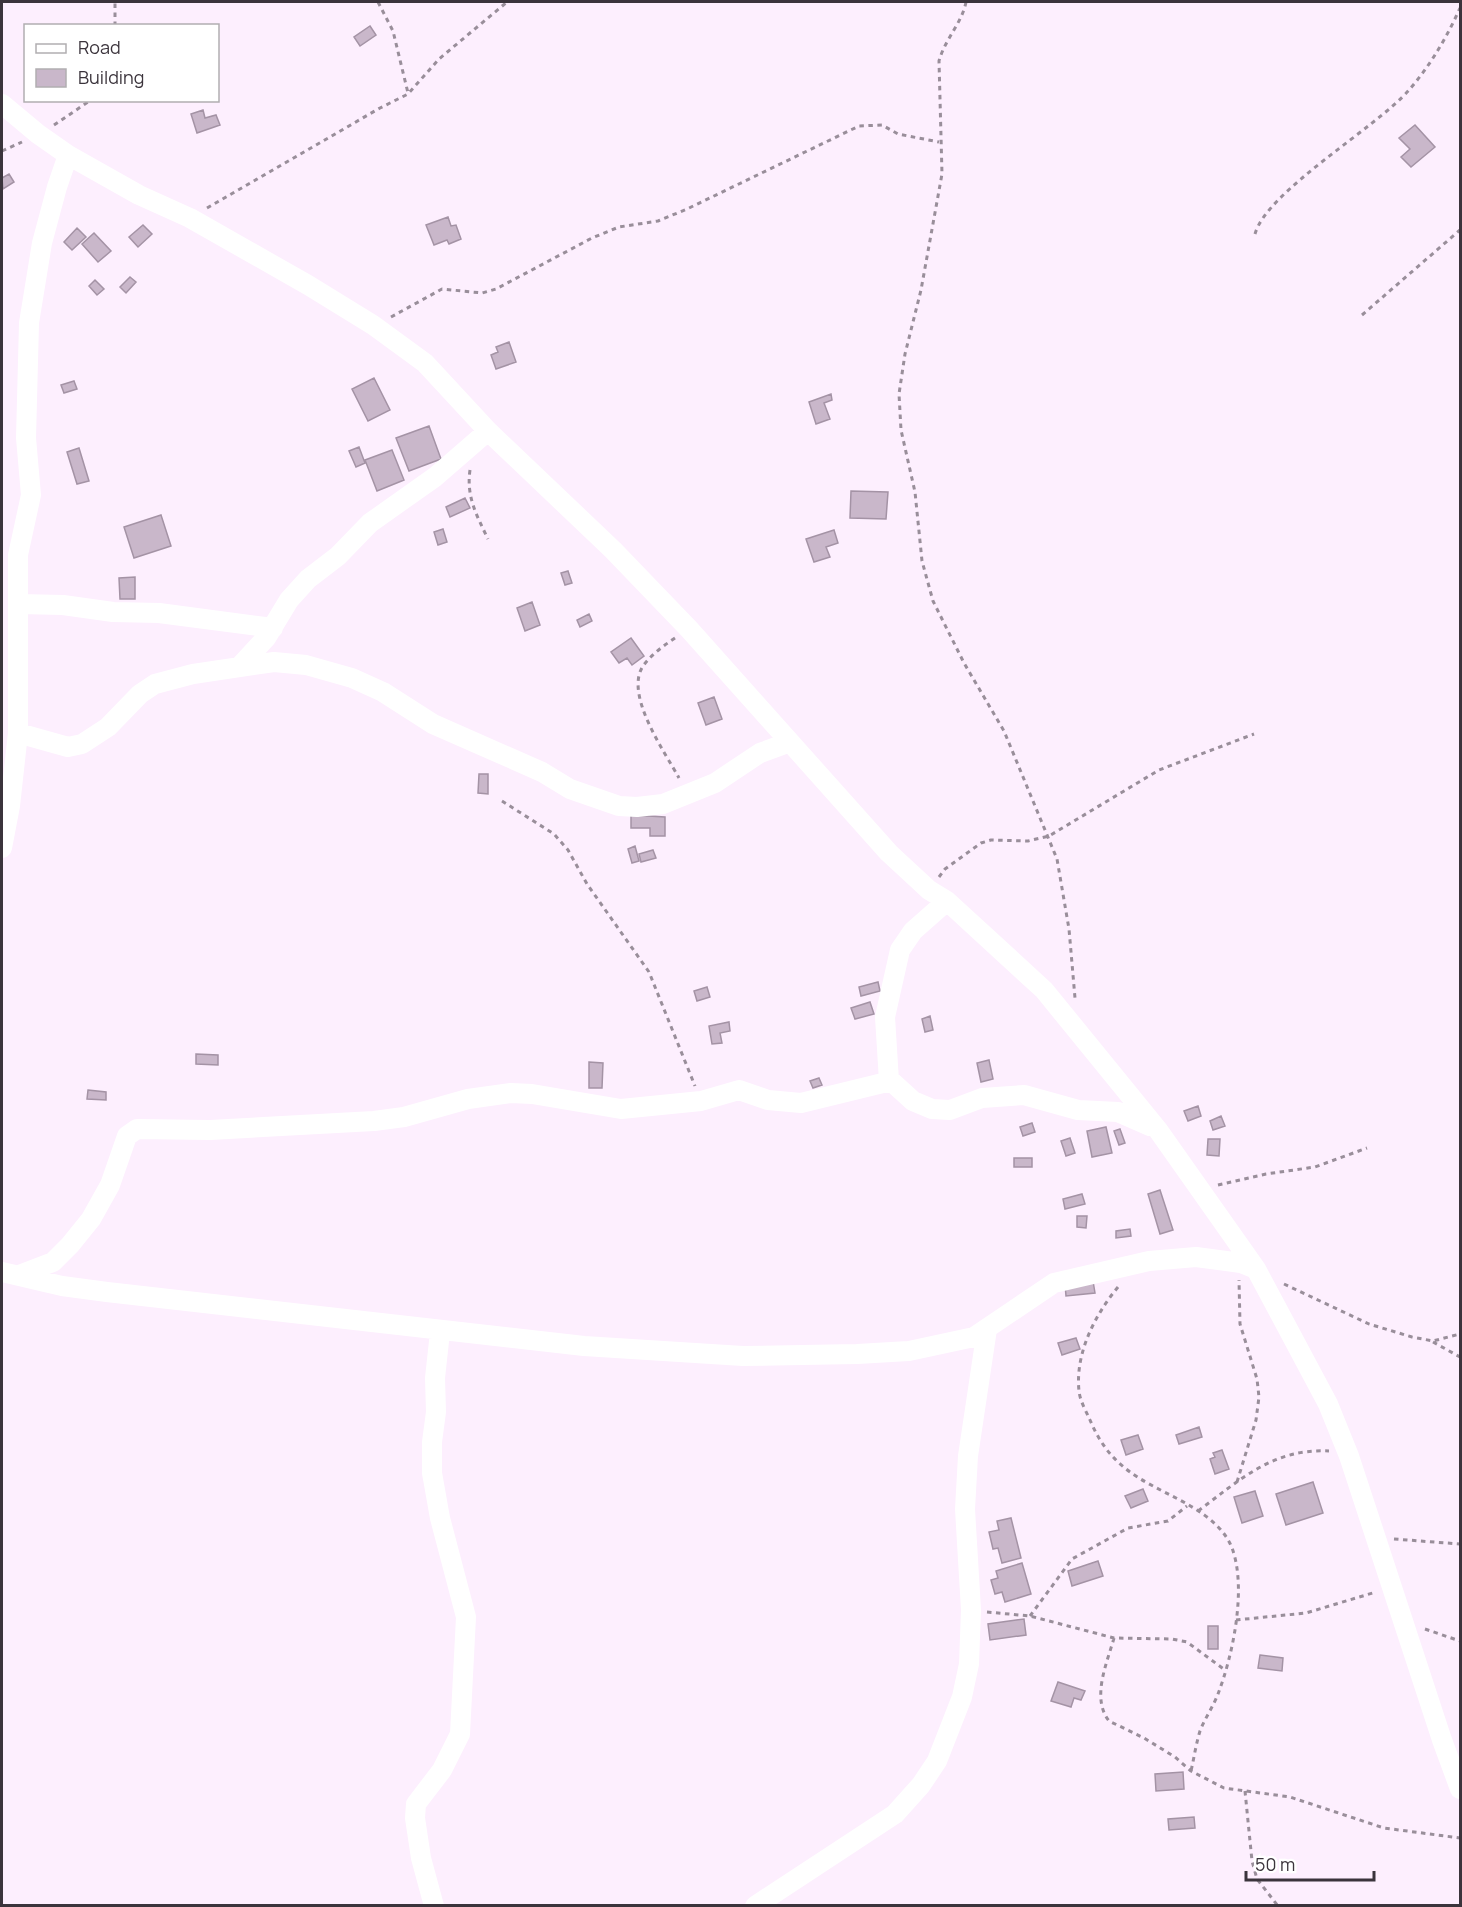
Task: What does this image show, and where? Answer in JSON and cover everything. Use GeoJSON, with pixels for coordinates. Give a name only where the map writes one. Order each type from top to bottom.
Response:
{"type":"FeatureCollection","features":[{"type":"Feature","properties":{"kind":"street"},"geometry":{"type":"LineString","coordinates":[[2,104],[68,155],[139,195],[190,218],[373,325],[425,363],[488,431],[612,550],[688,629],[889,853],[929,890],[947,901],[1044,990],[1158,1131],[1199,1190],[1248,1266],[1328,1404],[1349,1456],[1442,1740],[1461,1789]]}},
{"type":"Feature","properties":{"kind":"street"},"geometry":{"type":"LineString","coordinates":[[2,848],[10,806],[18,734],[18,555],[31,495],[26,438],[29,323],[42,243],[68,155]]}},
{"type":"Feature","properties":{"kind":"street"},"geometry":{"type":"LineString","coordinates":[[240,666],[273,628],[289,600],[308,579],[338,556],[377,518],[435,477],[488,431]]}},
{"type":"Feature","properties":{"kind":"street"},"geometry":{"type":"LineString","coordinates":[[19,604],[63,605],[113,612],[159,613],[273,628]]}},
{"type":"Feature","properties":{"kind":"street"},"geometry":{"type":"LineString","coordinates":[[18,734],[68,747],[82,744],[108,727],[140,694],[155,684],[172,678],[274,662],[306,665],[352,678],[383,692],[433,724],[542,772],[570,789],[619,806],[651,806],[687,794],[720,780],[760,753],[790,742]]}},
{"type":"Feature","properties":{"kind":"street"},"geometry":{"type":"LineString","coordinates":[[947,901],[913,931],[900,950],[885,1017],[889,1082],[913,1101],[932,1109],[950,1110],[982,1098],[1024,1095],[1078,1110],[1118,1112],[1158,1131]]}},
{"type":"Feature","properties":{"kind":"street"},"geometry":{"type":"LineString","coordinates":[[9,1274],[53,1262],[91,1219],[110,1185],[127,1136],[137,1129],[210,1130],[374,1121],[404,1117],[468,1099],[511,1093],[531,1094],[621,1109],[701,1101],[739,1090],[768,1100],[801,1103],[889,1082]]}},
{"type":"Feature","properties":{"kind":"street"},"geometry":{"type":"LineString","coordinates":[[9,1274],[62,1286],[440,1332],[584,1346],[743,1356],[909,1351],[974,1337],[1044,1288],[1068,1279],[1149,1261],[1196,1257],[1248,1266]]}},
{"type":"Feature","properties":{"kind":"street"},"geometry":{"type":"LineString","coordinates":[[53,1262],[62,1286]]}},
{"type":"Feature","properties":{"kind":"street"},"geometry":{"type":"LineString","coordinates":[[755,1905],[895,1814],[921,1785],[937,1761],[962,1697],[969,1665],[971,1610],[965,1509],[968,1456],[987,1329]]}},
{"type":"Feature","properties":{"kind":"street"},"geometry":{"type":"LineString","coordinates":[[434,1905],[421,1858],[416,1804],[442,1770],[460,1734],[466,1617],[440,1518],[432,1473],[432,1442],[436,1412],[435,1378],[440,1332]]}},
{"type":"Feature","properties":{"kind":"path"},"geometry":{"type":"LineString","coordinates":[[115,24],[116,2]]}},
{"type":"Feature","properties":{"kind":"path"},"geometry":{"type":"LineString","coordinates":[[378,2],[393,31],[408,94]]}},
{"type":"Feature","properties":{"kind":"path"},"geometry":{"type":"LineString","coordinates":[[190,218],[408,94],[439,59],[507,2]]}},
{"type":"Feature","properties":{"kind":"path"},"geometry":{"type":"LineString","coordinates":[[966,2],[964,13],[943,46],[939,61],[939,142],[942,174],[939,203],[905,354],[899,394],[901,430],[915,492],[922,561],[933,601],[964,663],[1004,731],[1057,859],[1076,1004]]}},
{"type":"Feature","properties":{"kind":"path"},"geometry":{"type":"LineString","coordinates":[[1255,234],[1258,224],[1287,193],[1408,91],[1447,37],[1461,8]]}},
{"type":"Feature","properties":{"kind":"path"},"geometry":{"type":"LineString","coordinates":[[38,134],[88,102]]}},
{"type":"Feature","properties":{"kind":"path"},"geometry":{"type":"LineString","coordinates":[[373,325],[448,287],[482,293],[496,289],[592,238],[619,228],[658,221],[687,209],[859,126],[882,125],[898,134],[939,142]]}},
{"type":"Feature","properties":{"kind":"path"},"geometry":{"type":"LineString","coordinates":[[1362,315],[1461,230]]}},
{"type":"Feature","properties":{"kind":"path"},"geometry":{"type":"LineString","coordinates":[[472,464],[468,486],[470,498],[488,539]]}},
{"type":"Feature","properties":{"kind":"path"},"geometry":{"type":"LineString","coordinates":[[687,794],[648,721],[639,696],[638,681],[642,668],[653,655],[688,629]]}},
{"type":"Feature","properties":{"kind":"path"},"geometry":{"type":"LineString","coordinates":[[929,890],[945,869],[981,843],[991,840],[1028,841],[1049,836],[1159,770],[1254,734]]}},
{"type":"Feature","properties":{"kind":"path"},"geometry":{"type":"LineString","coordinates":[[502,801],[554,834],[568,850],[593,894],[649,972],[701,1101]]}},
{"type":"Feature","properties":{"kind":"path"},"geometry":{"type":"LineString","coordinates":[[1199,1190],[1266,1174],[1315,1167],[1367,1148]]}},
{"type":"Feature","properties":{"kind":"path"},"geometry":{"type":"LineString","coordinates":[[1237,1482],[1256,1420],[1259,1397],[1257,1379],[1240,1324],[1248,1266],[1369,1324],[1433,1341],[1461,1357]]}},
{"type":"Feature","properties":{"kind":"path"},"geometry":{"type":"LineString","coordinates":[[1119,1286],[1100,1309],[1088,1337],[1079,1372],[1079,1392],[1099,1441],[1109,1455],[1137,1477],[1198,1511],[1222,1530],[1232,1547],[1238,1576],[1236,1620],[1225,1670],[1217,1695],[1199,1734],[1191,1771]]}},
{"type":"Feature","properties":{"kind":"path"},"geometry":{"type":"LineString","coordinates":[[1433,1341],[1461,1334]]}},
{"type":"Feature","properties":{"kind":"path"},"geometry":{"type":"LineString","coordinates":[[1198,1511],[1273,1459],[1292,1453],[1316,1450],[1349,1456]]}},
{"type":"Feature","properties":{"kind":"path"},"geometry":{"type":"LineString","coordinates":[[1030,1616],[1072,1559],[1128,1528],[1168,1521],[1187,1506]]}},
{"type":"Feature","properties":{"kind":"path"},"geometry":{"type":"LineString","coordinates":[[1376,1538],[1461,1544]]}},
{"type":"Feature","properties":{"kind":"path"},"geometry":{"type":"LineString","coordinates":[[1236,1620],[1306,1613],[1367,1594],[1393,1590]]}},
{"type":"Feature","properties":{"kind":"path"},"geometry":{"type":"LineString","coordinates":[[971,1610],[1030,1616],[1114,1638],[1172,1638],[1187,1642],[1225,1670]]}},
{"type":"Feature","properties":{"kind":"path"},"geometry":{"type":"LineString","coordinates":[[1404,1621],[1461,1641]]}},
{"type":"Feature","properties":{"kind":"path"},"geometry":{"type":"LineString","coordinates":[[1114,1638],[1102,1683],[1102,1712],[1109,1721],[1167,1752],[1191,1771],[1224,1788],[1290,1797],[1384,1828],[1461,1839]]}},
{"type":"Feature","properties":{"kind":"path"},"geometry":{"type":"LineString","coordinates":[[1245,1791],[1254,1870],[1264,1891],[1278,1905]]}},
{"type":"Feature","properties":{"kind":"building"},"geometry":{"type":"Polygon","coordinates":[[[370,26],[376,35],[360,46],[354,37],[370,26]]]}},
{"type":"Feature","properties":{"kind":"building"},"geometry":{"type":"Polygon","coordinates":[[[203,110],[205,118],[216,115],[220,125],[197,133],[191,114],[203,110]]]}},
{"type":"Feature","properties":{"kind":"building"},"geometry":{"type":"Polygon","coordinates":[[[1415,125],[1435,147],[1411,167],[1401,157],[1410,149],[1399,138],[1415,125]]]}},
{"type":"Feature","properties":{"kind":"building"},"geometry":{"type":"Polygon","coordinates":[[[9,174],[14,182],[3,189],[2,178],[9,174]]]}},
{"type":"Feature","properties":{"kind":"building"},"geometry":{"type":"Polygon","coordinates":[[[448,217],[451,226],[456,225],[461,239],[449,244],[447,240],[434,245],[426,225],[448,217]]]}},
{"type":"Feature","properties":{"kind":"building"},"geometry":{"type":"Polygon","coordinates":[[[143,225],[152,234],[138,247],[129,237],[143,225]]]}},
{"type":"Feature","properties":{"kind":"building"},"geometry":{"type":"Polygon","coordinates":[[[77,228],[86,237],[72,250],[64,242],[77,228]]]}},
{"type":"Feature","properties":{"kind":"building"},"geometry":{"type":"Polygon","coordinates":[[[94,233],[111,251],[98,262],[82,244],[94,233]]]}},
{"type":"Feature","properties":{"kind":"building"},"geometry":{"type":"Polygon","coordinates":[[[130,277],[136,282],[126,293],[120,287],[130,277]]]}},
{"type":"Feature","properties":{"kind":"building"},"geometry":{"type":"Polygon","coordinates":[[[95,280],[104,289],[97,295],[89,286],[95,280]]]}},
{"type":"Feature","properties":{"kind":"building"},"geometry":{"type":"Polygon","coordinates":[[[509,342],[516,362],[496,369],[491,355],[498,352],[496,347],[509,342]]]}},
{"type":"Feature","properties":{"kind":"building"},"geometry":{"type":"Polygon","coordinates":[[[374,378],[390,410],[368,421],[352,389],[374,378]]]}},
{"type":"Feature","properties":{"kind":"building"},"geometry":{"type":"Polygon","coordinates":[[[74,381],[77,389],[64,393],[61,385],[74,381]]]}},
{"type":"Feature","properties":{"kind":"building"},"geometry":{"type":"Polygon","coordinates":[[[831,394],[832,400],[824,403],[830,419],[816,424],[809,402],[831,394]]]}},
{"type":"Feature","properties":{"kind":"building"},"geometry":{"type":"Polygon","coordinates":[[[429,426],[441,459],[409,471],[396,438],[429,426]]]}},
{"type":"Feature","properties":{"kind":"building"},"geometry":{"type":"Polygon","coordinates":[[[359,447],[365,463],[356,467],[349,451],[359,447]]]}},
{"type":"Feature","properties":{"kind":"building"},"geometry":{"type":"Polygon","coordinates":[[[79,448],[89,481],[77,484],[67,452],[79,448]]]}},
{"type":"Feature","properties":{"kind":"building"},"geometry":{"type":"Polygon","coordinates":[[[392,450],[404,480],[377,491],[365,460],[392,450]]]}},
{"type":"Feature","properties":{"kind":"building"},"geometry":{"type":"Polygon","coordinates":[[[851,491],[888,492],[886,519],[850,518],[851,491]]]}},
{"type":"Feature","properties":{"kind":"building"},"geometry":{"type":"Polygon","coordinates":[[[465,498],[470,508],[450,517],[446,507],[465,498]]]}},
{"type":"Feature","properties":{"kind":"building"},"geometry":{"type":"Polygon","coordinates":[[[161,515],[171,546],[134,558],[124,527],[161,515]]]}},
{"type":"Feature","properties":{"kind":"building"},"geometry":{"type":"Polygon","coordinates":[[[443,529],[447,542],[438,545],[434,532],[443,529]]]}},
{"type":"Feature","properties":{"kind":"building"},"geometry":{"type":"Polygon","coordinates":[[[834,530],[838,543],[826,547],[830,557],[814,562],[806,539],[834,530]]]}},
{"type":"Feature","properties":{"kind":"building"},"geometry":{"type":"Polygon","coordinates":[[[568,571],[572,583],[565,585],[561,573],[568,571]]]}},
{"type":"Feature","properties":{"kind":"building"},"geometry":{"type":"Polygon","coordinates":[[[135,577],[135,599],[120,599],[119,578],[135,577]]]}},
{"type":"Feature","properties":{"kind":"building"},"geometry":{"type":"Polygon","coordinates":[[[532,602],[540,625],[525,631],[517,608],[532,602]]]}},
{"type":"Feature","properties":{"kind":"building"},"geometry":{"type":"Polygon","coordinates":[[[589,614],[592,621],[580,627],[577,620],[589,614]]]}},
{"type":"Feature","properties":{"kind":"building"},"geometry":{"type":"Polygon","coordinates":[[[631,638],[644,656],[632,665],[627,658],[619,663],[611,652],[631,638]]]}},
{"type":"Feature","properties":{"kind":"building"},"geometry":{"type":"Polygon","coordinates":[[[714,697],[722,719],[706,725],[698,703],[714,697]]]}},
{"type":"Feature","properties":{"kind":"building"},"geometry":{"type":"Polygon","coordinates":[[[479,774],[488,774],[488,794],[478,793],[479,774]]]}},
{"type":"Feature","properties":{"kind":"building"},"geometry":{"type":"Polygon","coordinates":[[[631,815],[665,817],[665,836],[650,836],[650,828],[631,828],[631,815]]]}},
{"type":"Feature","properties":{"kind":"building"},"geometry":{"type":"Polygon","coordinates":[[[635,846],[639,861],[632,863],[628,849],[635,846]]]}},
{"type":"Feature","properties":{"kind":"building"},"geometry":{"type":"Polygon","coordinates":[[[653,850],[656,858],[641,862],[639,854],[653,850]]]}},
{"type":"Feature","properties":{"kind":"building"},"geometry":{"type":"Polygon","coordinates":[[[878,982],[880,991],[861,996],[859,987],[878,982]]]}},
{"type":"Feature","properties":{"kind":"building"},"geometry":{"type":"Polygon","coordinates":[[[707,987],[710,997],[697,1001],[694,991],[707,987]]]}},
{"type":"Feature","properties":{"kind":"building"},"geometry":{"type":"Polygon","coordinates":[[[870,1002],[874,1014],[855,1019],[851,1008],[870,1002]]]}},
{"type":"Feature","properties":{"kind":"building"},"geometry":{"type":"Polygon","coordinates":[[[930,1016],[933,1030],[925,1032],[922,1019],[930,1016]]]}},
{"type":"Feature","properties":{"kind":"building"},"geometry":{"type":"Polygon","coordinates":[[[729,1022],[730,1031],[720,1033],[722,1043],[712,1044],[709,1026],[729,1022]]]}},
{"type":"Feature","properties":{"kind":"building"},"geometry":{"type":"Polygon","coordinates":[[[196,1054],[218,1055],[218,1065],[196,1064],[196,1054]]]}},
{"type":"Feature","properties":{"kind":"building"},"geometry":{"type":"Polygon","coordinates":[[[989,1060],[993,1079],[981,1082],[977,1063],[989,1060]]]}},
{"type":"Feature","properties":{"kind":"building"},"geometry":{"type":"Polygon","coordinates":[[[589,1062],[603,1063],[602,1088],[589,1088],[589,1062]]]}},
{"type":"Feature","properties":{"kind":"building"},"geometry":{"type":"Polygon","coordinates":[[[819,1078],[822,1085],[813,1088],[810,1081],[819,1078]]]}},
{"type":"Feature","properties":{"kind":"building"},"geometry":{"type":"Polygon","coordinates":[[[88,1090],[106,1092],[106,1100],[87,1099],[88,1090]]]}},
{"type":"Feature","properties":{"kind":"building"},"geometry":{"type":"Polygon","coordinates":[[[1198,1106],[1201,1116],[1188,1121],[1184,1111],[1198,1106]]]}},
{"type":"Feature","properties":{"kind":"building"},"geometry":{"type":"Polygon","coordinates":[[[1221,1116],[1225,1126],[1213,1130],[1210,1121],[1221,1116]]]}},
{"type":"Feature","properties":{"kind":"building"},"geometry":{"type":"Polygon","coordinates":[[[1032,1123],[1035,1132],[1023,1136],[1020,1127],[1032,1123]]]}},
{"type":"Feature","properties":{"kind":"building"},"geometry":{"type":"Polygon","coordinates":[[[1106,1127],[1112,1153],[1092,1157],[1087,1131],[1106,1127]]]}},
{"type":"Feature","properties":{"kind":"building"},"geometry":{"type":"Polygon","coordinates":[[[1120,1129],[1125,1143],[1119,1145],[1114,1131],[1120,1129]]]}},
{"type":"Feature","properties":{"kind":"building"},"geometry":{"type":"Polygon","coordinates":[[[1070,1138],[1075,1153],[1066,1156],[1061,1141],[1070,1138]]]}},
{"type":"Feature","properties":{"kind":"building"},"geometry":{"type":"Polygon","coordinates":[[[1208,1139],[1220,1139],[1219,1156],[1207,1155],[1208,1139]]]}},
{"type":"Feature","properties":{"kind":"building"},"geometry":{"type":"Polygon","coordinates":[[[1014,1158],[1032,1158],[1032,1167],[1014,1167],[1014,1158]]]}},
{"type":"Feature","properties":{"kind":"building"},"geometry":{"type":"Polygon","coordinates":[[[1160,1190],[1173,1230],[1160,1234],[1148,1194],[1160,1190]]]}},
{"type":"Feature","properties":{"kind":"building"},"geometry":{"type":"Polygon","coordinates":[[[1082,1194],[1085,1204],[1065,1209],[1063,1199],[1082,1194]]]}},
{"type":"Feature","properties":{"kind":"building"},"geometry":{"type":"Polygon","coordinates":[[[1077,1216],[1087,1216],[1086,1228],[1077,1227],[1077,1216]]]}},
{"type":"Feature","properties":{"kind":"building"},"geometry":{"type":"Polygon","coordinates":[[[1130,1229],[1131,1236],[1116,1238],[1116,1231],[1130,1229]]]}},
{"type":"Feature","properties":{"kind":"building"},"geometry":{"type":"Polygon","coordinates":[[[1093,1281],[1095,1293],[1066,1296],[1065,1284],[1093,1281]]]}},
{"type":"Feature","properties":{"kind":"building"},"geometry":{"type":"Polygon","coordinates":[[[1076,1338],[1080,1349],[1062,1355],[1058,1343],[1076,1338]]]}},
{"type":"Feature","properties":{"kind":"building"},"geometry":{"type":"Polygon","coordinates":[[[1199,1427],[1202,1437],[1179,1444],[1176,1435],[1199,1427]]]}},
{"type":"Feature","properties":{"kind":"building"},"geometry":{"type":"Polygon","coordinates":[[[1138,1435],[1143,1449],[1126,1455],[1121,1440],[1138,1435]]]}},
{"type":"Feature","properties":{"kind":"building"},"geometry":{"type":"Polygon","coordinates":[[[1222,1450],[1229,1469],[1215,1474],[1210,1459],[1215,1457],[1213,1453],[1222,1450]]]}},
{"type":"Feature","properties":{"kind":"building"},"geometry":{"type":"Polygon","coordinates":[[[1313,1482],[1323,1513],[1286,1525],[1276,1494],[1313,1482]]]}},
{"type":"Feature","properties":{"kind":"building"},"geometry":{"type":"Polygon","coordinates":[[[1143,1489],[1148,1501],[1131,1508],[1125,1496],[1143,1489]]]}},
{"type":"Feature","properties":{"kind":"building"},"geometry":{"type":"Polygon","coordinates":[[[1255,1491],[1263,1516],[1242,1523],[1234,1497],[1255,1491]]]}},
{"type":"Feature","properties":{"kind":"building"},"geometry":{"type":"Polygon","coordinates":[[[1011,1518],[1021,1558],[1002,1563],[998,1548],[993,1549],[989,1532],[999,1530],[997,1521],[1011,1518]]]}},
{"type":"Feature","properties":{"kind":"building"},"geometry":{"type":"Polygon","coordinates":[[[1098,1561],[1103,1576],[1072,1586],[1068,1571],[1098,1561]]]}},
{"type":"Feature","properties":{"kind":"building"},"geometry":{"type":"Polygon","coordinates":[[[1022,1563],[1031,1594],[1005,1602],[1002,1592],[995,1594],[991,1580],[998,1578],[996,1571],[1022,1563]]]}},
{"type":"Feature","properties":{"kind":"building"},"geometry":{"type":"Polygon","coordinates":[[[1024,1619],[1026,1635],[990,1640],[988,1624],[1024,1619]]]}},
{"type":"Feature","properties":{"kind":"building"},"geometry":{"type":"Polygon","coordinates":[[[1208,1626],[1218,1626],[1218,1649],[1208,1649],[1208,1626]]]}},
{"type":"Feature","properties":{"kind":"building"},"geometry":{"type":"Polygon","coordinates":[[[1260,1655],[1283,1658],[1282,1671],[1258,1668],[1260,1655]]]}},
{"type":"Feature","properties":{"kind":"building"},"geometry":{"type":"Polygon","coordinates":[[[1058,1682],[1085,1691],[1081,1700],[1074,1698],[1071,1707],[1051,1701],[1058,1682]]]}},
{"type":"Feature","properties":{"kind":"building"},"geometry":{"type":"Polygon","coordinates":[[[1183,1772],[1184,1789],[1156,1791],[1155,1774],[1183,1772]]]}},
{"type":"Feature","properties":{"kind":"building"},"geometry":{"type":"Polygon","coordinates":[[[1194,1817],[1195,1828],[1169,1830],[1168,1819],[1194,1817]]]}}]}
